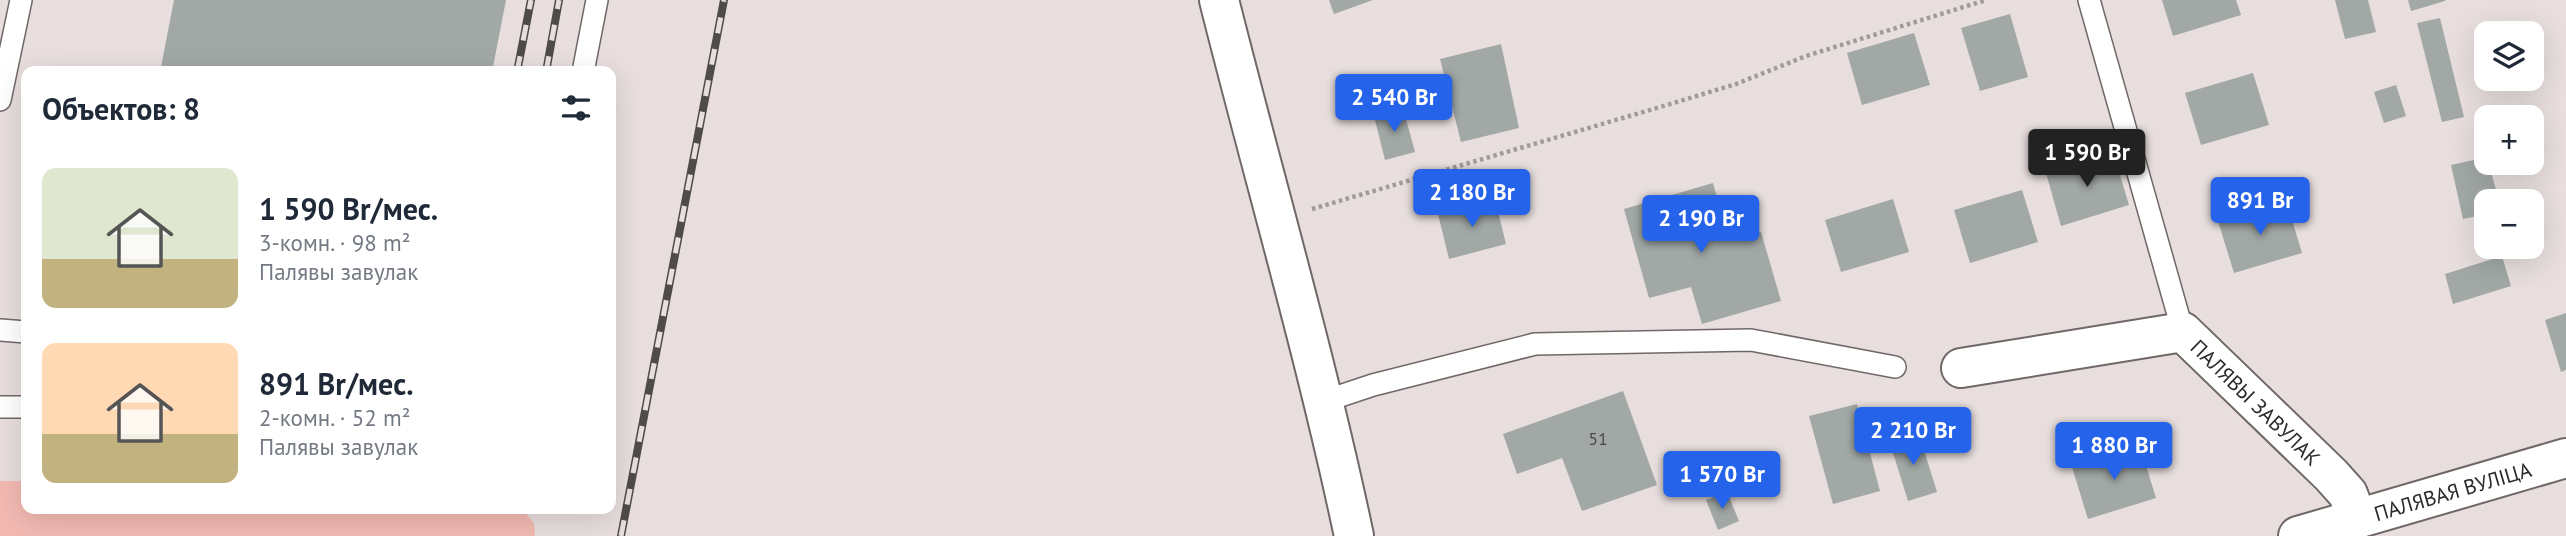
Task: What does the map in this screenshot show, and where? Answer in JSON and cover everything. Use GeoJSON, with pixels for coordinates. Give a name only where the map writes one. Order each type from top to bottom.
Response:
{"type":"FeatureCollection","features":[{"type":"Feature","properties":{"kind":"street"},"geometry":{"type":"LineString","coordinates":[[1219,0],[1325,401],[1354,536]]}},
{"type":"Feature","properties":{"kind":"street","name":"ПАЛЯВЫ ЗАВУЛАК"},"geometry":{"type":"LineString","coordinates":[[1961,368],[2183,332],[2331,475],[2348,494],[2357,519]]}},
{"type":"Feature","properties":{"kind":"street","name":"ПАЛЯВАЯ ВУЛІЦА"},"geometry":{"type":"LineString","coordinates":[[2298,536],[2566,458]]}},
{"type":"Feature","properties":{"kind":"lane"},"geometry":{"type":"LineString","coordinates":[[0,100],[21,0]]}},
{"type":"Feature","properties":{"kind":"lane"},"geometry":{"type":"LineString","coordinates":[[584,66],[597,0]]}},
{"type":"Feature","properties":{"kind":"lane"},"geometry":{"type":"LineString","coordinates":[[2089,0],[2183,332]]}},
{"type":"Feature","properties":{"kind":"lane"},"geometry":{"type":"LineString","coordinates":[[0,330],[21,332]]}},
{"type":"Feature","properties":{"kind":"lane"},"geometry":{"type":"LineString","coordinates":[[1325,401],[1385,382],[1535,344],[1751,340],[1895,367]]}},
{"type":"Feature","properties":{"kind":"lane"},"geometry":{"type":"LineString","coordinates":[[0,407],[21,407]]}},
{"type":"Feature","properties":{"kind":"path"},"geometry":{"type":"LineString","coordinates":[[1275,220],[1736,84],[1806,56],[1986,0]]}},
{"type":"Feature","properties":{"kind":"shaded area"},"geometry":{"type":"Polygon","coordinates":[[[0,481],[21,481],[21,514],[526,514],[534,523],[535,536],[0,536],[0,481]]]}},
{"type":"Feature","properties":{"kind":"building"},"geometry":{"type":"Polygon","coordinates":[[[174,0],[506,0],[493,66],[161,66],[174,0]]]}},
{"type":"Feature","properties":{"kind":"building"},"geometry":{"type":"Polygon","coordinates":[[[1329,0],[1373,0],[1334,14],[1329,0]]]}},
{"type":"Feature","properties":{"kind":"building"},"geometry":{"type":"Polygon","coordinates":[[[2162,0],[2236,0],[2241,15],[2173,36],[2162,0]]]}},
{"type":"Feature","properties":{"kind":"building"},"geometry":{"type":"Polygon","coordinates":[[[2335,0],[2368,0],[2376,32],[2345,39],[2335,0]]]}},
{"type":"Feature","properties":{"kind":"building"},"geometry":{"type":"Polygon","coordinates":[[[2408,0],[2445,0],[2445,1],[2411,11],[2408,0]]]}},
{"type":"Feature","properties":{"kind":"building"},"geometry":{"type":"Polygon","coordinates":[[[2010,14],[2028,77],[1980,91],[1961,28],[2010,14]]]}},
{"type":"Feature","properties":{"kind":"building"},"geometry":{"type":"Polygon","coordinates":[[[2440,18],[2464,117],[2442,122],[2417,23],[2440,18]]]}},
{"type":"Feature","properties":{"kind":"building"},"geometry":{"type":"Polygon","coordinates":[[[1914,33],[1930,85],[1862,105],[1847,53],[1914,33]]]}},
{"type":"Feature","properties":{"kind":"building"},"geometry":{"type":"Polygon","coordinates":[[[1501,44],[1519,128],[1461,142],[1440,59],[1501,44]]]}},
{"type":"Feature","properties":{"kind":"building"},"geometry":{"type":"Polygon","coordinates":[[[2253,73],[2269,125],[2201,145],[2185,93],[2253,73]]]}},
{"type":"Feature","properties":{"kind":"building"},"geometry":{"type":"Polygon","coordinates":[[[2396,85],[2406,116],[2384,123],[2374,92],[2396,85]]]}},
{"type":"Feature","properties":{"kind":"building"},"geometry":{"type":"Polygon","coordinates":[[[1403,108],[1415,152],[1385,160],[1374,116],[1403,108]]]}},
{"type":"Feature","properties":{"kind":"building"},"geometry":{"type":"Polygon","coordinates":[[[2113,152],[2129,205],[2061,226],[2046,173],[2113,152]]]}},
{"type":"Feature","properties":{"kind":"building"},"geometry":{"type":"Polygon","coordinates":[[[2474,160],[2474,175],[2492,175],[2496,189],[2474,189],[2474,217],[2463,219],[2451,165],[2474,160]]]}},
{"type":"Feature","properties":{"kind":"building"},"geometry":{"type":"Polygon","coordinates":[[[1713,183],[1729,241],[1761,232],[1781,301],[1702,324],[1691,287],[1649,298],[1624,209],[1713,183]]]}},
{"type":"Feature","properties":{"kind":"building"},"geometry":{"type":"Polygon","coordinates":[[[2022,190],[2038,242],[1970,263],[1954,210],[2022,190]]]}},
{"type":"Feature","properties":{"kind":"building"},"geometry":{"type":"Polygon","coordinates":[[[1495,199],[1506,244],[1449,259],[1438,214],[1495,199]]]}},
{"type":"Feature","properties":{"kind":"building"},"geometry":{"type":"Polygon","coordinates":[[[1893,199],[1909,252],[1841,272],[1825,220],[1893,199]]]}},
{"type":"Feature","properties":{"kind":"building"},"geometry":{"type":"Polygon","coordinates":[[[2286,200],[2302,253],[2234,273],[2218,221],[2286,200]]]}},
{"type":"Feature","properties":{"kind":"building"},"geometry":{"type":"Polygon","coordinates":[[[2492,259],[2503,259],[2511,286],[2453,304],[2445,274],[2492,259]]]}},
{"type":"Feature","properties":{"kind":"building"},"geometry":{"type":"Polygon","coordinates":[[[2566,313],[2566,370],[2561,372],[2545,320],[2566,313]]]}},
{"type":"Feature","properties":{"kind":"building"},"geometry":{"type":"Polygon","coordinates":[[[1623,391],[1657,485],[1582,511],[1562,458],[1517,474],[1503,434],[1623,391]]]}},
{"type":"Feature","properties":{"kind":"building"},"geometry":{"type":"Polygon","coordinates":[[[1857,404],[1880,491],[1833,504],[1809,416],[1857,404]]]}},
{"type":"Feature","properties":{"kind":"building"},"geometry":{"type":"Polygon","coordinates":[[[1919,434],[1937,492],[1908,501],[1890,443],[1919,434]]]}},
{"type":"Feature","properties":{"kind":"building"},"geometry":{"type":"Polygon","coordinates":[[[2140,446],[2156,498],[2088,519],[2072,467],[2140,446]]]}},
{"type":"Feature","properties":{"kind":"building"},"geometry":{"type":"Polygon","coordinates":[[[1727,492],[1739,521],[1718,530],[1706,500],[1727,492]]]}},
{"type":"Feature","properties":{"kind":"railway"},"geometry":{"type":"LineString","coordinates":[[518,66],[531,0]]}},
{"type":"Feature","properties":{"kind":"railway"},"geometry":{"type":"LineString","coordinates":[[547,66],[559,0]]}},
{"type":"Feature","properties":{"kind":"railway"},"geometry":{"type":"LineString","coordinates":[[621,536],[724,0]]}}]}
